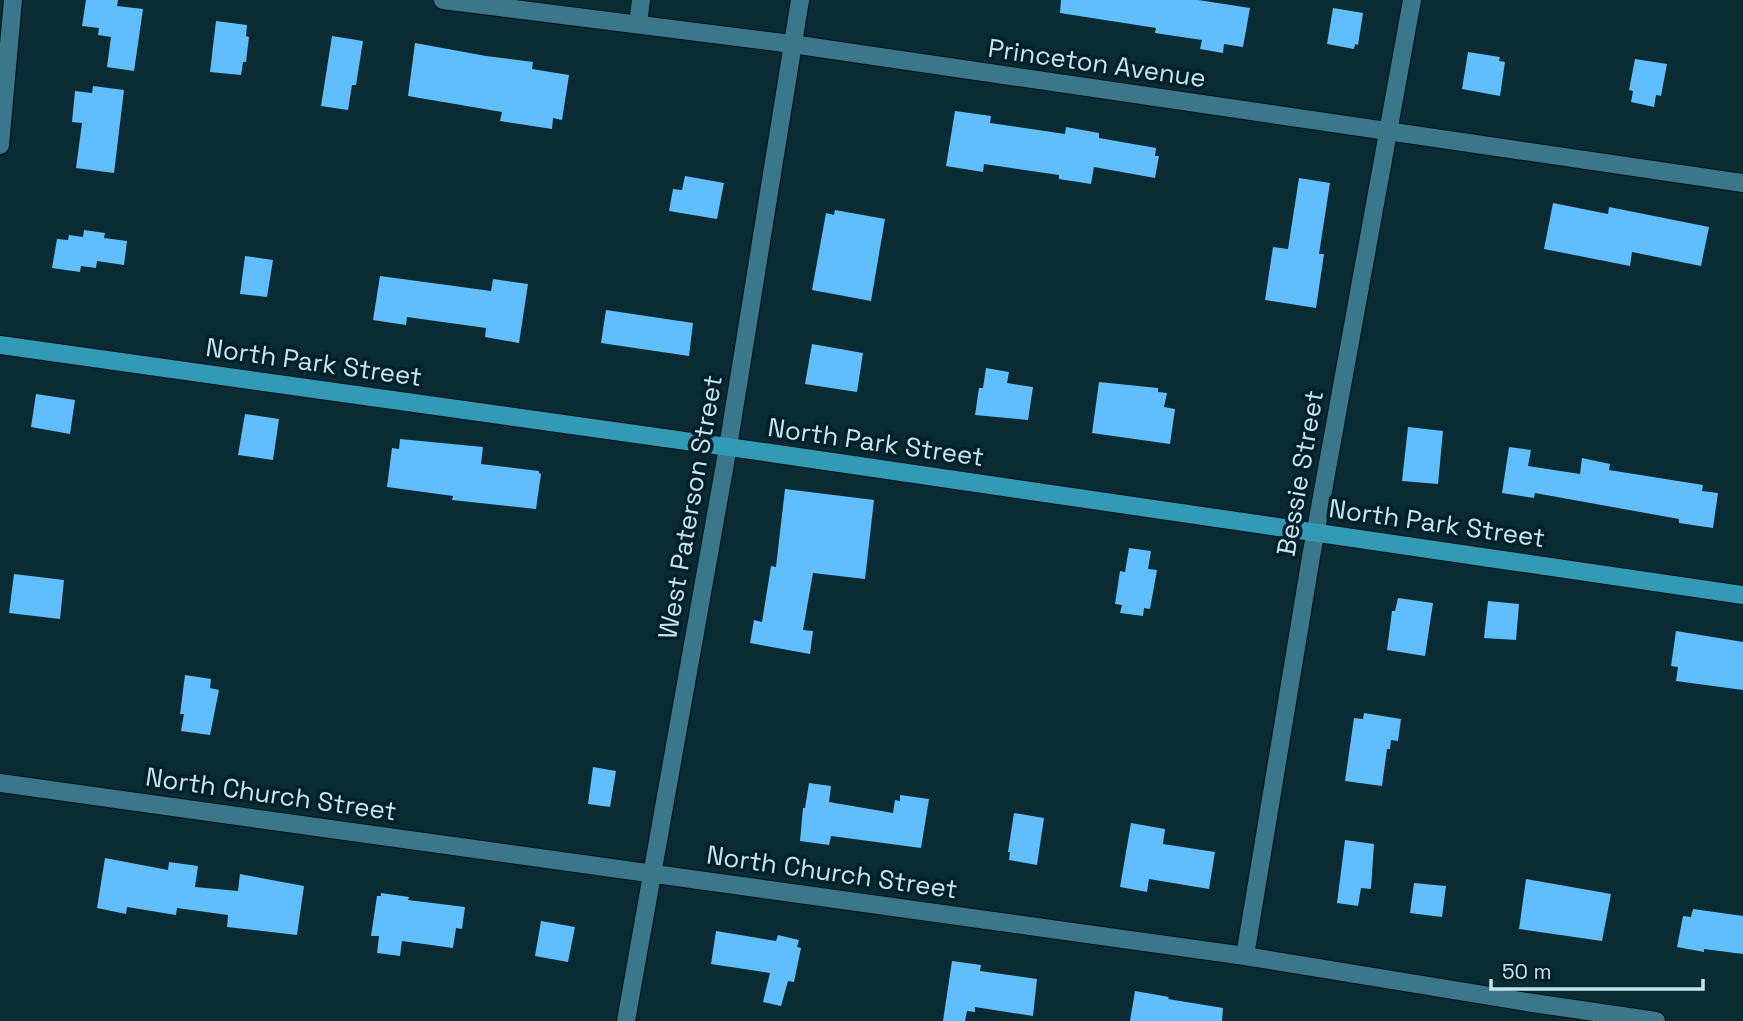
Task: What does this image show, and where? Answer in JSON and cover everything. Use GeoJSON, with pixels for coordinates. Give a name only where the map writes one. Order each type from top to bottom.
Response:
{"type":"FeatureCollection","features":[{"type":"Feature","properties":{"kind":"main road","name":"North Park Street"},"geometry":{"type":"LineString","coordinates":[[0,345],[1316,531],[1743,595]]}},
{"type":"Feature","properties":{"kind":"street"},"geometry":{"type":"LineString","coordinates":[[0,145],[13,0]]}},
{"type":"Feature","properties":{"kind":"street","name":"Princeton Avenue"},"geometry":{"type":"LineString","coordinates":[[443,0],[792,44],[1743,183]]}},
{"type":"Feature","properties":{"kind":"street"},"geometry":{"type":"LineString","coordinates":[[638,24],[641,0]]}},
{"type":"Feature","properties":{"kind":"street","name":"West Paterson Street"},"geometry":{"type":"LineString","coordinates":[[626,1021],[728,447],[800,0]]}},
{"type":"Feature","properties":{"kind":"street","name":"Bessie Street"},"geometry":{"type":"LineString","coordinates":[[1245,956],[1316,531],[1412,0]]}},
{"type":"Feature","properties":{"kind":"street","name":"North Church Street"},"geometry":{"type":"LineString","coordinates":[[0,783],[1245,956],[1656,1021]]}},
{"type":"Feature","properties":{"kind":"building"},"geometry":{"type":"Polygon","coordinates":[[[86,0],[118,0],[117,6],[143,9],[134,71],[107,67],[111,37],[98,35],[99,28],[82,26],[86,0]]]}},
{"type":"Feature","properties":{"kind":"building"},"geometry":{"type":"Polygon","coordinates":[[[1061,0],[1198,0],[1250,8],[1243,47],[1224,44],[1223,53],[1200,49],[1202,40],[1155,33],[1156,28],[1060,13],[1061,0]]]}},
{"type":"Feature","properties":{"kind":"building"},"geometry":{"type":"Polygon","coordinates":[[[1333,8],[1363,13],[1358,45],[1355,44],[1354,49],[1327,44],[1333,8]]]}},
{"type":"Feature","properties":{"kind":"building"},"geometry":{"type":"Polygon","coordinates":[[[216,21],[247,25],[246,36],[249,37],[246,62],[243,62],[241,75],[210,72],[216,21]]]}},
{"type":"Feature","properties":{"kind":"building"},"geometry":{"type":"Polygon","coordinates":[[[332,36],[363,41],[356,85],[352,85],[348,110],[321,106],[332,36]]]}},
{"type":"Feature","properties":{"kind":"building"},"geometry":{"type":"Polygon","coordinates":[[[415,43],[533,62],[532,69],[569,75],[562,120],[553,118],[552,129],[500,121],[502,112],[408,96],[415,43]]]}},
{"type":"Feature","properties":{"kind":"building"},"geometry":{"type":"Polygon","coordinates":[[[1468,52],[1500,57],[1499,61],[1505,62],[1500,96],[1462,89],[1468,52]]]}},
{"type":"Feature","properties":{"kind":"building"},"geometry":{"type":"Polygon","coordinates":[[[1635,59],[1667,64],[1661,96],[1656,95],[1654,107],[1631,102],[1633,91],[1629,90],[1635,59]]]}},
{"type":"Feature","properties":{"kind":"building"},"geometry":{"type":"Polygon","coordinates":[[[93,86],[124,90],[114,173],[76,168],[82,123],[72,122],[75,91],[92,93],[93,86]]]}},
{"type":"Feature","properties":{"kind":"building"},"geometry":{"type":"Polygon","coordinates":[[[955,111],[991,116],[990,123],[1065,134],[1066,127],[1099,133],[1099,138],[1156,148],[1155,156],[1159,156],[1155,178],[1094,167],[1091,184],[1059,179],[1059,175],[984,164],[983,172],[946,166],[955,111]]]}},
{"type":"Feature","properties":{"kind":"building"},"geometry":{"type":"Polygon","coordinates":[[[685,176],[724,183],[717,219],[669,211],[673,189],[682,190],[685,176]]]}},
{"type":"Feature","properties":{"kind":"building"},"geometry":{"type":"Polygon","coordinates":[[[1299,178],[1330,183],[1319,254],[1324,254],[1316,308],[1265,300],[1273,247],[1288,249],[1299,178]]]}},
{"type":"Feature","properties":{"kind":"building"},"geometry":{"type":"Polygon","coordinates":[[[1553,203],[1608,214],[1609,207],[1709,227],[1701,266],[1632,252],[1630,266],[1544,249],[1553,203]]]}},
{"type":"Feature","properties":{"kind":"building"},"geometry":{"type":"Polygon","coordinates":[[[835,210],[885,219],[871,301],[812,290],[826,213],[834,215],[835,210]]]}},
{"type":"Feature","properties":{"kind":"building"},"geometry":{"type":"Polygon","coordinates":[[[84,230],[105,233],[104,238],[127,241],[124,265],[97,261],[96,268],[81,266],[80,272],[52,268],[57,239],[68,240],[69,235],[83,237],[84,230]]]}},
{"type":"Feature","properties":{"kind":"building"},"geometry":{"type":"Polygon","coordinates":[[[245,256],[273,260],[267,297],[240,294],[245,256]]]}},
{"type":"Feature","properties":{"kind":"building"},"geometry":{"type":"Polygon","coordinates":[[[380,276],[491,291],[493,279],[528,284],[519,343],[485,337],[486,328],[407,317],[406,325],[373,320],[380,276]]]}},
{"type":"Feature","properties":{"kind":"building"},"geometry":{"type":"Polygon","coordinates":[[[606,310],[693,323],[689,356],[601,343],[606,310]]]}},
{"type":"Feature","properties":{"kind":"building"},"geometry":{"type":"Polygon","coordinates":[[[812,344],[863,353],[857,392],[805,384],[812,344]]]}},
{"type":"Feature","properties":{"kind":"building"},"geometry":{"type":"Polygon","coordinates":[[[986,368],[1009,372],[1007,383],[1033,387],[1028,420],[975,415],[979,388],[983,388],[986,368]]]}},
{"type":"Feature","properties":{"kind":"building"},"geometry":{"type":"Polygon","coordinates":[[[1099,382],[1158,388],[1158,392],[1167,393],[1164,407],[1175,409],[1170,444],[1092,433],[1099,382]]]}},
{"type":"Feature","properties":{"kind":"building"},"geometry":{"type":"Polygon","coordinates":[[[36,394],[75,400],[70,434],[31,427],[36,394]]]}},
{"type":"Feature","properties":{"kind":"building"},"geometry":{"type":"Polygon","coordinates":[[[245,414],[279,419],[273,460],[238,455],[245,414]]]}},
{"type":"Feature","properties":{"kind":"building"},"geometry":{"type":"Polygon","coordinates":[[[1408,427],[1443,431],[1438,484],[1402,481],[1408,427]]]}},
{"type":"Feature","properties":{"kind":"building"},"geometry":{"type":"Polygon","coordinates":[[[400,439],[483,447],[481,464],[539,471],[541,474],[536,509],[452,500],[453,496],[387,487],[392,448],[399,449],[400,439]]]}},
{"type":"Feature","properties":{"kind":"building"},"geometry":{"type":"Polygon","coordinates":[[[1509,447],[1531,450],[1528,466],[1580,474],[1582,458],[1610,464],[1609,470],[1703,485],[1702,491],[1718,493],[1713,528],[1679,523],[1679,519],[1535,493],[1534,498],[1502,493],[1509,447]]]}},
{"type":"Feature","properties":{"kind":"building"},"geometry":{"type":"Polygon","coordinates":[[[785,489],[874,500],[865,579],[813,573],[803,630],[813,631],[810,654],[750,643],[754,620],[762,622],[771,566],[776,567],[785,489]]]}},
{"type":"Feature","properties":{"kind":"building"},"geometry":{"type":"Polygon","coordinates":[[[1129,548],[1151,551],[1148,569],[1157,570],[1150,609],[1144,608],[1143,616],[1120,613],[1122,605],[1115,604],[1120,571],[1125,572],[1129,548]]]}},
{"type":"Feature","properties":{"kind":"building"},"geometry":{"type":"Polygon","coordinates":[[[14,574],[64,580],[60,619],[9,613],[14,574]]]}},
{"type":"Feature","properties":{"kind":"building"},"geometry":{"type":"Polygon","coordinates":[[[1398,598],[1433,603],[1425,656],[1387,650],[1392,611],[1395,611],[1398,598]]]}},
{"type":"Feature","properties":{"kind":"building"},"geometry":{"type":"Polygon","coordinates":[[[1488,601],[1519,604],[1516,640],[1484,638],[1488,601]]]}},
{"type":"Feature","properties":{"kind":"building"},"geometry":{"type":"Polygon","coordinates":[[[1676,631],[1743,642],[1743,690],[1676,681],[1678,667],[1671,666],[1676,631]]]}},
{"type":"Feature","properties":{"kind":"building"},"geometry":{"type":"Polygon","coordinates":[[[185,675],[211,679],[210,688],[219,690],[210,735],[181,731],[184,714],[180,714],[185,675]]]}},
{"type":"Feature","properties":{"kind":"building"},"geometry":{"type":"Polygon","coordinates":[[[1364,713],[1401,719],[1398,741],[1391,740],[1390,749],[1387,749],[1382,786],[1345,781],[1354,718],[1363,719],[1364,713]]]}},
{"type":"Feature","properties":{"kind":"building"},"geometry":{"type":"Polygon","coordinates":[[[593,767],[616,771],[610,807],[588,804],[593,767]]]}},
{"type":"Feature","properties":{"kind":"building"},"geometry":{"type":"Polygon","coordinates":[[[809,783],[831,786],[829,802],[893,813],[895,800],[900,801],[900,795],[929,799],[921,848],[831,836],[829,845],[800,841],[809,783]]]}},
{"type":"Feature","properties":{"kind":"building"},"geometry":{"type":"Polygon","coordinates":[[[1014,813],[1044,818],[1037,865],[1009,860],[1014,813]]]}},
{"type":"Feature","properties":{"kind":"building"},"geometry":{"type":"Polygon","coordinates":[[[1131,823],[1165,829],[1163,844],[1215,852],[1209,889],[1149,879],[1147,892],[1120,887],[1131,823]]]}},
{"type":"Feature","properties":{"kind":"building"},"geometry":{"type":"Polygon","coordinates":[[[1345,840],[1374,844],[1371,889],[1361,888],[1358,906],[1337,903],[1345,840]]]}},
{"type":"Feature","properties":{"kind":"building"},"geometry":{"type":"Polygon","coordinates":[[[105,858],[168,870],[169,862],[198,866],[195,887],[238,891],[240,874],[304,886],[297,935],[227,927],[228,915],[177,908],[176,915],[127,907],[126,914],[97,908],[105,858]]]}},
{"type":"Feature","properties":{"kind":"building"},"geometry":{"type":"Polygon","coordinates":[[[1526,879],[1611,894],[1602,941],[1519,929],[1526,879]]]}},
{"type":"Feature","properties":{"kind":"building"},"geometry":{"type":"Polygon","coordinates":[[[1414,883],[1446,886],[1442,917],[1410,913],[1414,883]]]}},
{"type":"Feature","properties":{"kind":"building"},"geometry":{"type":"Polygon","coordinates":[[[381,893],[409,897],[408,900],[465,907],[462,929],[456,928],[453,948],[402,941],[400,956],[377,953],[379,936],[371,936],[377,896],[381,896],[381,893]]]}},
{"type":"Feature","properties":{"kind":"building"},"geometry":{"type":"Polygon","coordinates":[[[1693,909],[1743,916],[1743,954],[1704,949],[1704,952],[1677,947],[1683,916],[1691,917],[1693,909]]]}},
{"type":"Feature","properties":{"kind":"building"},"geometry":{"type":"Polygon","coordinates":[[[541,921],[575,927],[568,962],[535,956],[541,921]]]}},
{"type":"Feature","properties":{"kind":"building"},"geometry":{"type":"Polygon","coordinates":[[[716,931],[776,941],[778,935],[799,940],[797,947],[801,948],[794,982],[788,981],[781,1006],[763,1002],[770,973],[711,964],[716,931]]]}},
{"type":"Feature","properties":{"kind":"building"},"geometry":{"type":"Polygon","coordinates":[[[952,961],[981,965],[980,971],[1037,979],[1033,1016],[975,1007],[975,1012],[967,1011],[965,1021],[943,1021],[952,961]]]}},
{"type":"Feature","properties":{"kind":"building"},"geometry":{"type":"Polygon","coordinates":[[[1135,991],[1223,1008],[1222,1021],[1130,1021],[1135,991]]]}}]}
